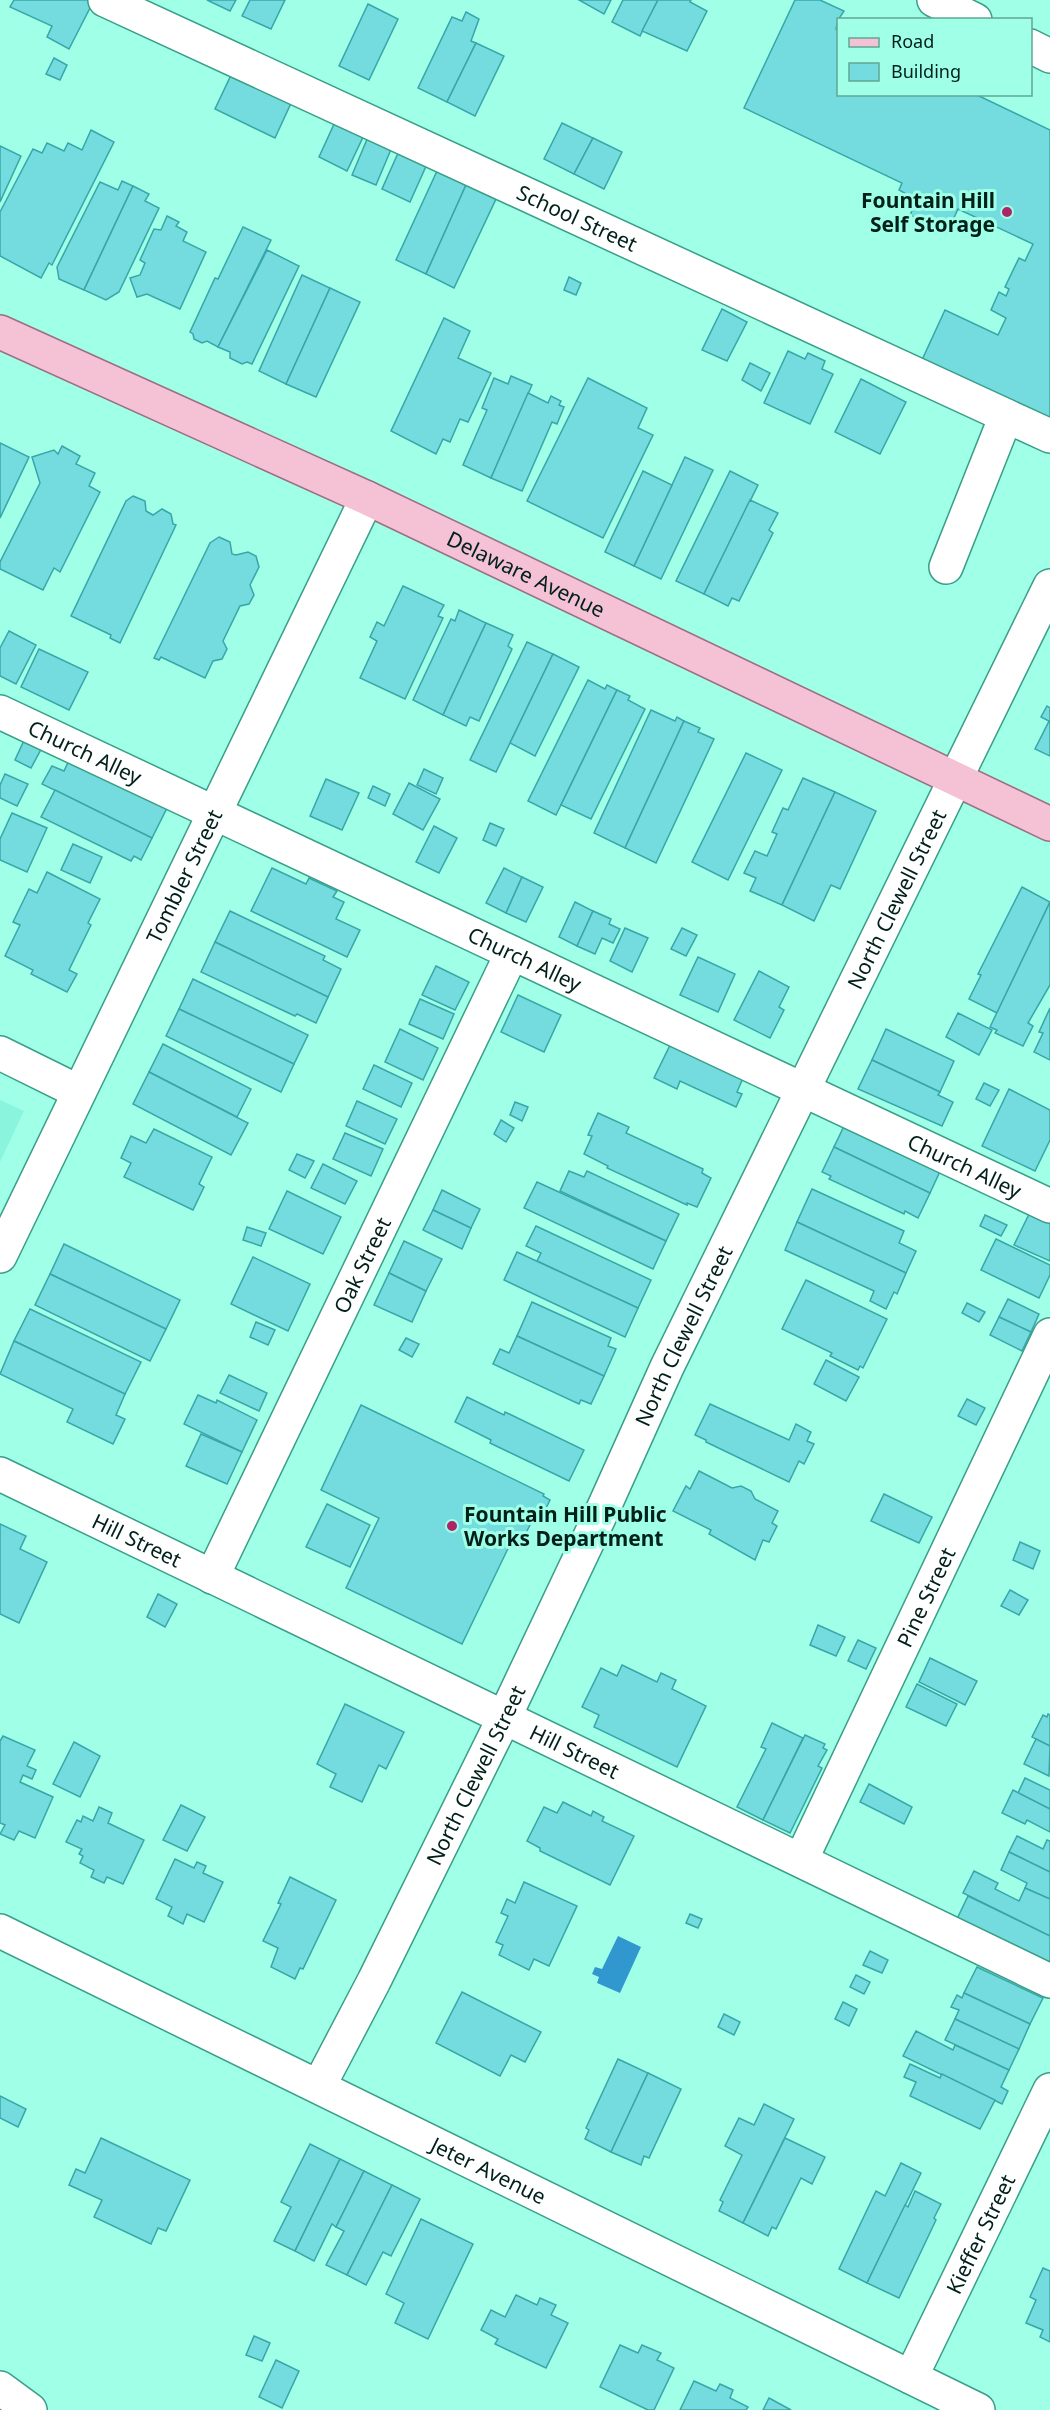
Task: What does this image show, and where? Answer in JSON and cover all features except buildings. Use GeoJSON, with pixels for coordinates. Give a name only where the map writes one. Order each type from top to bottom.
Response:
{"type":"FeatureCollection","features":[{"type":"Feature","properties":{"kind":"main road","name":"Delaware Avenue"},"geometry":{"type":"LineString","coordinates":[[0,332],[367,498],[1050,824]]}},
{"type":"Feature","properties":{"kind":"street","name":"School Street"},"geometry":{"type":"LineString","coordinates":[[105,0],[1050,436]]}},
{"type":"Feature","properties":{"kind":"street"},"geometry":{"type":"LineString","coordinates":[[934,0],[971,18]]}},
{"type":"Feature","properties":{"kind":"street"},"geometry":{"type":"LineString","coordinates":[[1032,47],[1050,56]]}},
{"type":"Feature","properties":{"kind":"street"},"geometry":{"type":"LineString","coordinates":[[946,567],[1006,416]]}},
{"type":"Feature","properties":{"kind":"street","name":"Tombler Street"},"geometry":{"type":"LineString","coordinates":[[0,1256],[367,498]]}},
{"type":"Feature","properties":{"kind":"street","name":"North Clewell Street"},"geometry":{"type":"LineString","coordinates":[[319,2086],[374,1981],[504,1718],[604,1507],[667,1367],[1050,586]]}},
{"type":"Feature","properties":{"kind":"street","name":"Church Alley"},"geometry":{"type":"LineString","coordinates":[[0,712],[1050,1206]]}},
{"type":"Feature","properties":{"kind":"street","name":"Oak Street"},"geometry":{"type":"LineString","coordinates":[[212,1577],[512,952]]}},
{"type":"Feature","properties":{"kind":"street"},"geometry":{"type":"LineString","coordinates":[[0,1053],[79,1092]]}},
{"type":"Feature","properties":{"kind":"street","name":"Pine Street"},"geometry":{"type":"LineString","coordinates":[[801,1860],[1050,1335]]}},
{"type":"Feature","properties":{"kind":"street","name":"Hill Street"},"geometry":{"type":"LineString","coordinates":[[0,1474],[1050,1981]]}},
{"type":"Feature","properties":{"kind":"street","name":"Jeter Avenue"},"geometry":{"type":"LineString","coordinates":[[0,1931],[978,2410]]}},
{"type":"Feature","properties":{"kind":"street","name":"Kieffer Street"},"geometry":{"type":"LineString","coordinates":[[911,2377],[1050,2090]]}},
{"type":"Feature","properties":{"kind":"street"},"geometry":{"type":"LineString","coordinates":[[0,2388],[30,2410]]}},
{"type":"Feature","properties":{"kind":"shaded area"},"geometry":{"type":"Polygon","coordinates":[[[0,1100],[24,1111],[0,1162],[0,1100]]]}},
{"type":"Feature","properties":{"kind":"water"},"geometry":{"type":"Polygon","coordinates":[[[618,1936],[641,1947],[620,1993],[597,1983],[599,1977],[592,1974],[595,1967],[602,1969],[618,1936]]]}},
{"type":"Feature","properties":{"kind":"place","name":"Fountain Hill Self Storage"},"geometry":{"type":"Point","coordinates":[1007,212]}},
{"type":"Feature","properties":{"kind":"place","name":"Fountain Hill Public Works Department"},"geometry":{"type":"Point","coordinates":[452,1526]}}]}
